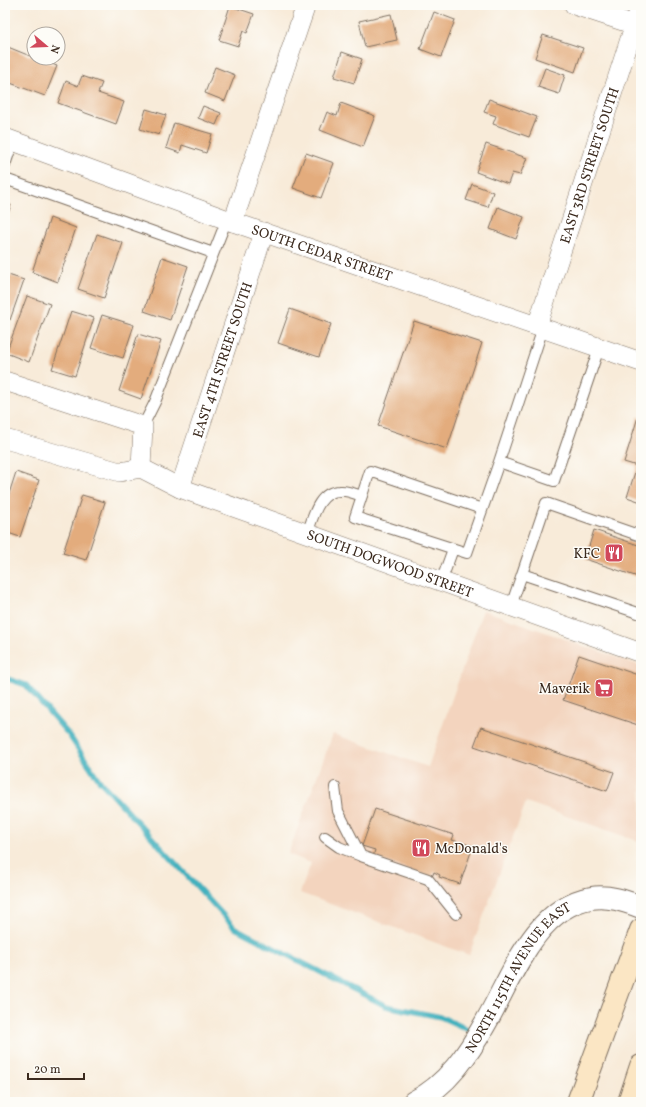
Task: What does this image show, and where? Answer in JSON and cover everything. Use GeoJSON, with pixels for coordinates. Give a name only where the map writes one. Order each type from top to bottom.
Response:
{"type":"FeatureCollection","features":[{"type":"Feature","properties":{"kind":"main road"},"geometry":{"type":"LineString","coordinates":[[578,1102],[641,930]]}},
{"type":"Feature","properties":{"kind":"main road"},"geometry":{"type":"LineString","coordinates":[[629,1102],[641,1066]]}},
{"type":"Feature","properties":{"kind":"street"},"geometry":{"type":"LineString","coordinates":[[230,220],[306,5]]}},
{"type":"Feature","properties":{"kind":"street"},"geometry":{"type":"LineString","coordinates":[[574,5],[637,26]]}},
{"type":"Feature","properties":{"kind":"street","name":"EAST 3RD STREET SOUTH"},"geometry":{"type":"LineString","coordinates":[[540,327],[637,26],[641,5]]}},
{"type":"Feature","properties":{"kind":"street","name":"SOUTH CEDAR STREET"},"geometry":{"type":"LineString","coordinates":[[9,139],[264,232],[641,362]]}},
{"type":"Feature","properties":{"kind":"street","name":"EAST 4TH STREET SOUTH"},"geometry":{"type":"LineString","coordinates":[[180,488],[264,232]]}},
{"type":"Feature","properties":{"kind":"street"},"geometry":{"type":"LineString","coordinates":[[5,381],[142,426],[141,468],[120,472],[5,439]]}},
{"type":"Feature","properties":{"kind":"street","name":"SOUTH DOGWOOD STREET"},"geometry":{"type":"LineString","coordinates":[[141,468],[180,488],[641,653]]}},
{"type":"Feature","properties":{"kind":"street","name":"NORTH 115TH AVENUE EAST"},"geometry":{"type":"LineString","coordinates":[[414,1102],[433,1090],[461,1062],[487,1022],[516,966],[531,941],[549,920],[564,908],[578,901],[591,898],[616,899],[641,907]]}},
{"type":"Feature","properties":{"kind":"lane"},"geometry":{"type":"LineString","coordinates":[[5,165],[9,139]]}},
{"type":"Feature","properties":{"kind":"lane"},"geometry":{"type":"LineString","coordinates":[[5,179],[214,252]]}},
{"type":"Feature","properties":{"kind":"lane"},"geometry":{"type":"LineString","coordinates":[[142,426],[155,402],[214,252],[230,220]]}},
{"type":"Feature","properties":{"kind":"lane"},"geometry":{"type":"LineString","coordinates":[[482,509],[370,471],[355,517],[467,553],[499,462],[540,327]]}},
{"type":"Feature","properties":{"kind":"lane"},"geometry":{"type":"LineString","coordinates":[[499,462],[554,481],[599,348]]}},
{"type":"Feature","properties":{"kind":"lane"},"geometry":{"type":"LineString","coordinates":[[307,534],[318,505],[329,494],[340,491],[362,496]]}},
{"type":"Feature","properties":{"kind":"lane"},"geometry":{"type":"LineString","coordinates":[[511,606],[546,503],[641,536]]}},
{"type":"Feature","properties":{"kind":"lane"},"geometry":{"type":"LineString","coordinates":[[441,582],[453,548]]}},
{"type":"Feature","properties":{"kind":"lane"},"geometry":{"type":"LineString","coordinates":[[522,574],[641,614]]}},
{"type":"Feature","properties":{"kind":"lane"},"geometry":{"type":"LineString","coordinates":[[335,787],[338,811],[361,856]]}},
{"type":"Feature","properties":{"kind":"lane"},"geometry":{"type":"LineString","coordinates":[[325,837],[339,847],[361,856],[428,879],[456,914]]}},
{"type":"Feature","properties":{"kind":"shaded area"},"geometry":{"type":"Polygon","coordinates":[[[483,610],[641,666],[641,842],[526,802],[469,955],[300,893],[311,863],[288,854],[333,734],[428,767],[483,610]]]}},
{"type":"Feature","properties":{"kind":"building"},"geometry":{"type":"Polygon","coordinates":[[[230,6],[254,14],[247,33],[243,31],[238,46],[219,40],[230,6]]]}},
{"type":"Feature","properties":{"kind":"building"},"geometry":{"type":"Polygon","coordinates":[[[434,12],[455,20],[441,57],[420,49],[434,12]]]}},
{"type":"Feature","properties":{"kind":"building"},"geometry":{"type":"Polygon","coordinates":[[[391,14],[397,40],[365,47],[359,21],[391,14]]]}},
{"type":"Feature","properties":{"kind":"building"},"geometry":{"type":"Polygon","coordinates":[[[543,35],[583,48],[575,72],[535,58],[543,35]]]}},
{"type":"Feature","properties":{"kind":"building"},"geometry":{"type":"Polygon","coordinates":[[[8,47],[26,54],[26,66],[57,66],[45,96],[5,81],[5,55],[8,47]]]}},
{"type":"Feature","properties":{"kind":"building"},"geometry":{"type":"Polygon","coordinates":[[[342,52],[362,59],[354,83],[334,77],[342,52]]]}},
{"type":"Feature","properties":{"kind":"building"},"geometry":{"type":"Polygon","coordinates":[[[215,67],[235,75],[225,101],[205,93],[215,67]]]}},
{"type":"Feature","properties":{"kind":"building"},"geometry":{"type":"Polygon","coordinates":[[[545,68],[565,75],[559,94],[538,87],[545,68]]]}},
{"type":"Feature","properties":{"kind":"building"},"geometry":{"type":"Polygon","coordinates":[[[82,76],[102,83],[98,93],[124,102],[116,124],[58,103],[66,81],[78,86],[82,76]]]}},
{"type":"Feature","properties":{"kind":"building"},"geometry":{"type":"Polygon","coordinates":[[[489,99],[537,117],[529,137],[493,124],[496,116],[484,112],[489,99]]]}},
{"type":"Feature","properties":{"kind":"building"},"geometry":{"type":"Polygon","coordinates":[[[341,103],[375,116],[363,147],[320,130],[327,112],[337,116],[341,103]]]}},
{"type":"Feature","properties":{"kind":"building"},"geometry":{"type":"Polygon","coordinates":[[[203,106],[221,113],[216,125],[198,118],[203,106]]]}},
{"type":"Feature","properties":{"kind":"building"},"geometry":{"type":"Polygon","coordinates":[[[146,109],[166,115],[159,135],[140,129],[146,109]]]}},
{"type":"Feature","properties":{"kind":"building"},"geometry":{"type":"Polygon","coordinates":[[[174,123],[212,134],[206,153],[182,145],[180,153],[166,148],[174,123]]]}},
{"type":"Feature","properties":{"kind":"building"},"geometry":{"type":"Polygon","coordinates":[[[486,144],[527,158],[520,175],[512,173],[508,184],[476,172],[486,144]]]}},
{"type":"Feature","properties":{"kind":"building"},"geometry":{"type":"Polygon","coordinates":[[[306,153],[334,163],[321,198],[293,188],[306,153]]]}},
{"type":"Feature","properties":{"kind":"building"},"geometry":{"type":"Polygon","coordinates":[[[472,184],[493,192],[488,207],[466,200],[472,184]]]}},
{"type":"Feature","properties":{"kind":"building"},"geometry":{"type":"Polygon","coordinates":[[[5,203],[11,205],[5,222],[5,203]]]}},
{"type":"Feature","properties":{"kind":"building"},"geometry":{"type":"Polygon","coordinates":[[[498,207],[524,217],[516,239],[490,229],[498,207]]]}},
{"type":"Feature","properties":{"kind":"building"},"geometry":{"type":"Polygon","coordinates":[[[50,218],[76,228],[58,282],[32,272],[50,218]]]}},
{"type":"Feature","properties":{"kind":"building"},"geometry":{"type":"Polygon","coordinates":[[[97,234],[123,243],[104,298],[78,289],[97,234]]]}},
{"type":"Feature","properties":{"kind":"building"},"geometry":{"type":"Polygon","coordinates":[[[162,257],[188,266],[170,320],[144,311],[162,257]]]}},
{"type":"Feature","properties":{"kind":"building"},"geometry":{"type":"Polygon","coordinates":[[[5,274],[24,280],[10,320],[5,318],[5,274]]]}},
{"type":"Feature","properties":{"kind":"building"},"geometry":{"type":"Polygon","coordinates":[[[27,296],[50,304],[29,362],[6,353],[27,296]]]}},
{"type":"Feature","properties":{"kind":"building"},"geometry":{"type":"Polygon","coordinates":[[[290,309],[331,324],[319,357],[278,343],[290,309]]]}},
{"type":"Feature","properties":{"kind":"building"},"geometry":{"type":"Polygon","coordinates":[[[71,311],[94,318],[75,376],[52,369],[71,311]]]}},
{"type":"Feature","properties":{"kind":"building"},"geometry":{"type":"Polygon","coordinates":[[[102,315],[134,325],[123,358],[91,348],[102,315]]]}},
{"type":"Feature","properties":{"kind":"building"},"geometry":{"type":"Polygon","coordinates":[[[414,321],[482,343],[447,449],[378,426],[414,321]]]}},
{"type":"Feature","properties":{"kind":"building"},"geometry":{"type":"Polygon","coordinates":[[[138,334],[161,341],[141,399],[119,391],[138,334]]]}},
{"type":"Feature","properties":{"kind":"building"},"geometry":{"type":"Polygon","coordinates":[[[638,417],[641,418],[641,502],[627,497],[637,466],[624,462],[638,417]]]}},
{"type":"Feature","properties":{"kind":"building"},"geometry":{"type":"Polygon","coordinates":[[[16,472],[39,480],[20,537],[5,532],[5,506],[16,472]]]}},
{"type":"Feature","properties":{"kind":"building"},"geometry":{"type":"Polygon","coordinates":[[[82,495],[105,502],[86,560],[63,553],[82,495]]]}},
{"type":"Feature","properties":{"kind":"building","name":"KFC"},"geometry":{"type":"Polygon","coordinates":[[[594,530],[641,546],[641,578],[585,559],[594,530]]]}},
{"type":"Feature","properties":{"kind":"building","name":"Maverik"},"geometry":{"type":"Polygon","coordinates":[[[579,655],[641,676],[641,726],[563,700],[579,655]]]}},
{"type":"Feature","properties":{"kind":"building"},"geometry":{"type":"Polygon","coordinates":[[[481,727],[614,772],[607,791],[474,746],[481,727]]]}},
{"type":"Feature","properties":{"kind":"building","name":"McDonald's"},"geometry":{"type":"Polygon","coordinates":[[[375,809],[454,835],[452,840],[473,846],[460,884],[439,877],[440,875],[434,872],[432,877],[373,857],[375,850],[362,846],[375,809]]]}},
{"type":"Feature","properties":{"kind":"waterway"},"geometry":{"type":"LineString","coordinates":[[5,678],[26,685],[69,735],[99,780],[235,928],[386,1006],[441,1017],[467,1029]]}},
{"type":"Feature","properties":{"kind":"place","name":"KFC"},"geometry":{"type":"Point","coordinates":[614,553]}},
{"type":"Feature","properties":{"kind":"place","name":"Maverik"},"geometry":{"type":"Point","coordinates":[604,688]}},
{"type":"Feature","properties":{"kind":"place","name":"McDonald's"},"geometry":{"type":"Point","coordinates":[421,848]}}]}
